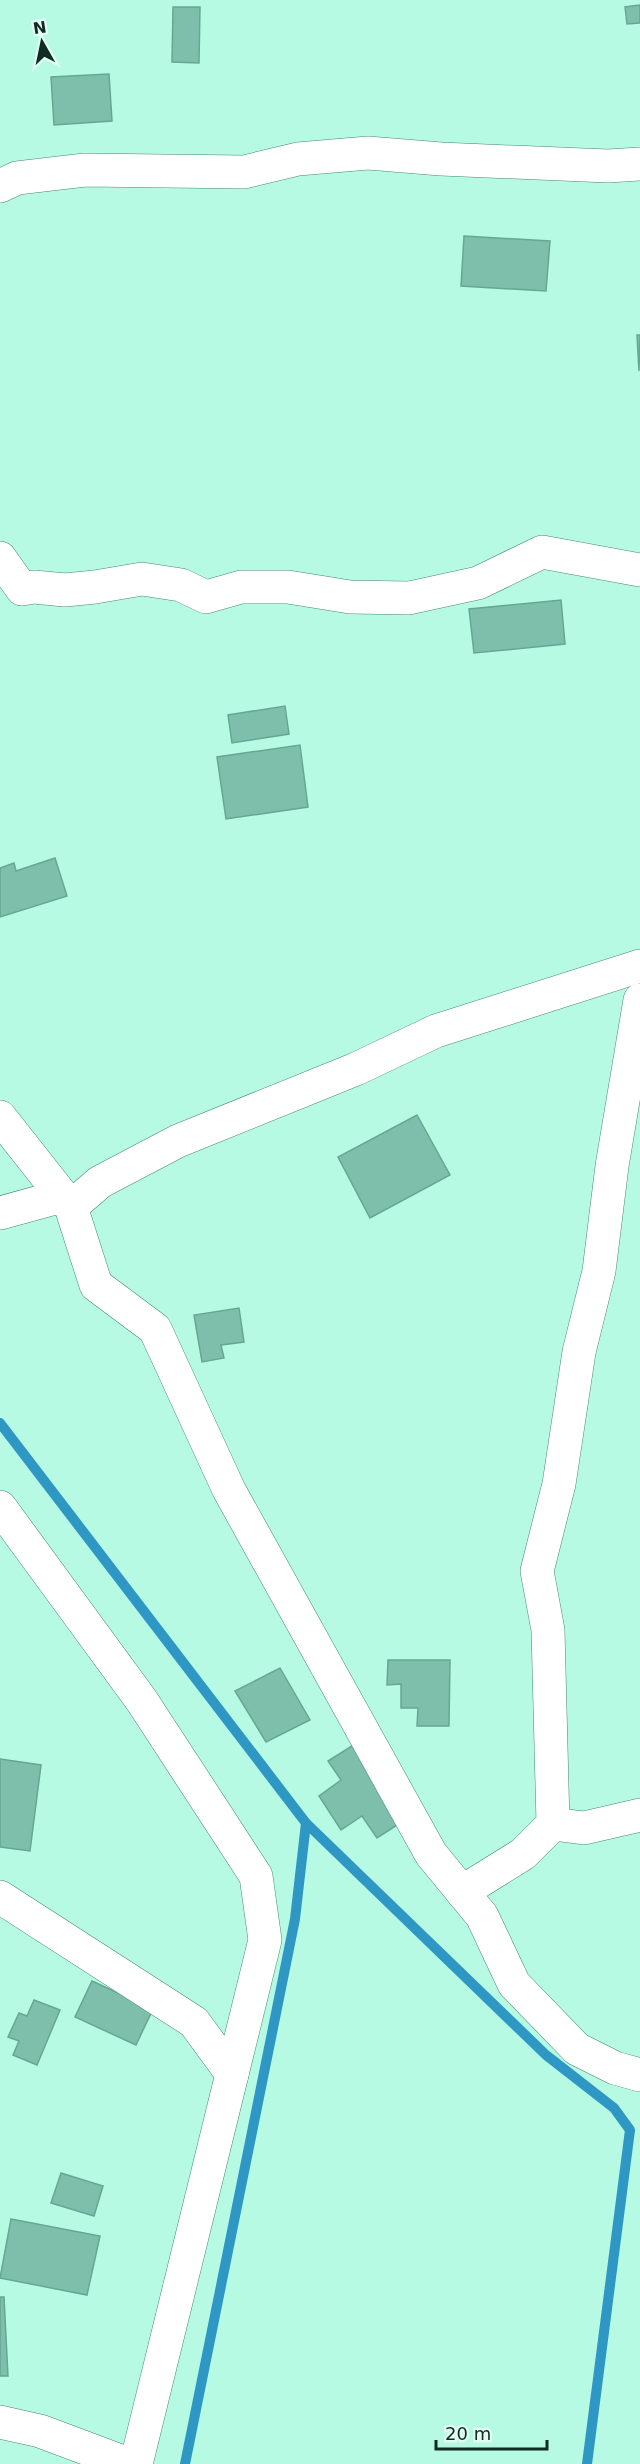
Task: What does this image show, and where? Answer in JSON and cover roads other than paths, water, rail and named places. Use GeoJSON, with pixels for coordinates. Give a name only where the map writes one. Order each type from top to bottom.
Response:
{"type":"FeatureCollection","features":[{"type":"Feature","properties":{"kind":"street"},"geometry":{"type":"LineString","coordinates":[[0,186],[17,178],[85,170],[244,172],[298,159],[368,153],[572,165],[640,164]]}},
{"type":"Feature","properties":{"kind":"street"},"geometry":{"type":"LineString","coordinates":[[0,558],[22,589],[34,587],[65,590],[142,579],[181,585],[206,597],[241,587],[288,587],[350,597],[409,598],[478,583],[542,552],[640,570]]}},
{"type":"Feature","properties":{"kind":"street"},"geometry":{"type":"LineString","coordinates":[[0,1213],[66,1202],[178,1141],[356,1069],[436,1031],[640,966]]}},
{"type":"Feature","properties":{"kind":"street"},"geometry":{"type":"LineString","coordinates":[[462,1892],[523,1854],[553,1824],[548,1630],[537,1571],[559,1484],[579,1352],[599,1271],[612,1166],[640,1000]]}},
{"type":"Feature","properties":{"kind":"street"},"geometry":{"type":"LineString","coordinates":[[0,1117],[66,1202],[96,1285],[155,1329],[229,1490],[431,1854],[482,1916],[514,1984],[577,2049],[615,2068],[640,2075]]}},
{"type":"Feature","properties":{"kind":"street"},"geometry":{"type":"LineString","coordinates":[[0,1507],[142,1701],[256,1876],[264,1940],[136,2464]]}},
{"type":"Feature","properties":{"kind":"street"},"geometry":{"type":"LineString","coordinates":[[553,1824],[584,1828],[640,1815]]}},
{"type":"Feature","properties":{"kind":"street"},"geometry":{"type":"LineString","coordinates":[[0,1897],[194,2022],[232,2074]]}},
{"type":"Feature","properties":{"kind":"street"},"geometry":{"type":"LineString","coordinates":[[0,2422],[40,2431],[128,2464]]}},
{"type":"Feature","properties":{"kind":"waterway"},"geometry":{"type":"LineString","coordinates":[[0,1423],[306,1823],[295,1919],[185,2464]]}},
{"type":"Feature","properties":{"kind":"waterway"},"geometry":{"type":"LineString","coordinates":[[306,1823],[546,2055],[614,2108],[630,2130],[587,2464]]}}]}
